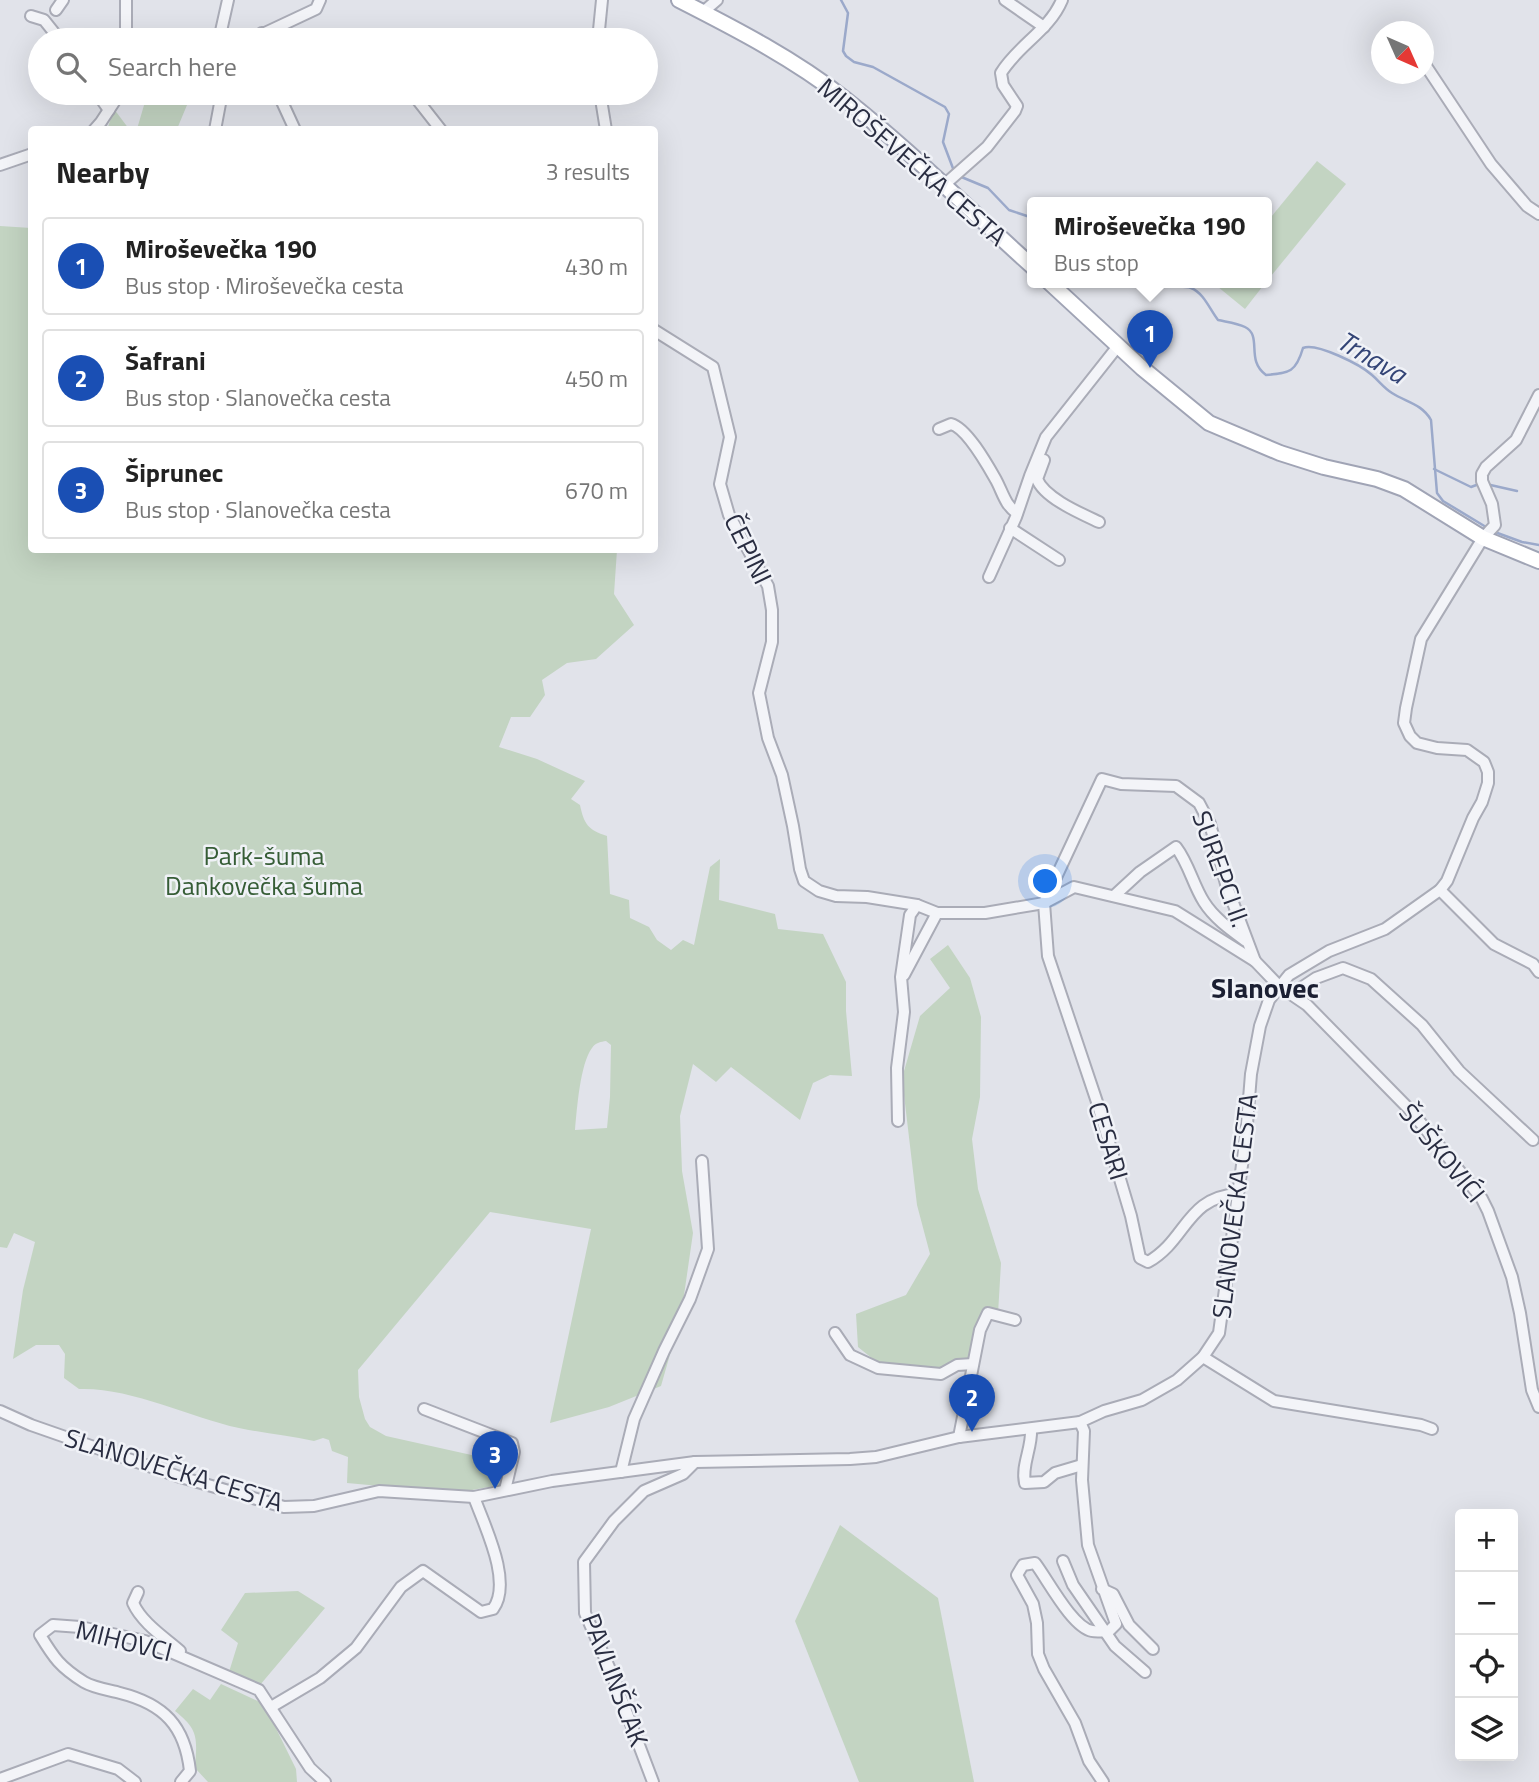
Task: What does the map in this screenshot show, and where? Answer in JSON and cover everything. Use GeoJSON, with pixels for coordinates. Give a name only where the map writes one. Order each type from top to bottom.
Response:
{"type":"FeatureCollection","features":[{"type":"Feature","properties":{"kind":"main road","name":"MIROŠEVEČKA CESTA"},"geometry":{"type":"LineString","coordinates":[[679,0],[762,43],[844,98],[953,178],[1027,260]]}},
{"type":"Feature","properties":{"kind":"main road"},"geometry":{"type":"LineString","coordinates":[[1055,288],[1179,400],[1209,423],[1280,453],[1404,489],[1539,561]]}},
{"type":"Feature","properties":{"kind":"street"},"geometry":{"type":"LineString","coordinates":[[56,10],[64,0]]}},
{"type":"Feature","properties":{"kind":"street"},"geometry":{"type":"LineString","coordinates":[[125,28],[126,0]]}},
{"type":"Feature","properties":{"kind":"street"},"geometry":{"type":"LineString","coordinates":[[222,28],[228,0]]}},
{"type":"Feature","properties":{"kind":"street"},"geometry":{"type":"LineString","coordinates":[[280,28],[316,9],[320,0]]}},
{"type":"Feature","properties":{"kind":"street"},"geometry":{"type":"LineString","coordinates":[[599,28],[602,0]]}},
{"type":"Feature","properties":{"kind":"street"},"geometry":{"type":"LineString","coordinates":[[703,12],[717,0]]}},
{"type":"Feature","properties":{"kind":"street"},"geometry":{"type":"LineString","coordinates":[[1005,0],[1044,27]]}},
{"type":"Feature","properties":{"kind":"street"},"geometry":{"type":"LineString","coordinates":[[953,178],[987,147],[1015,111],[1017,106],[1003,85],[1001,73],[1013,56],[1056,15],[1062,0]]}},
{"type":"Feature","properties":{"kind":"street"},"geometry":{"type":"LineString","coordinates":[[31,16],[44,20],[51,28]]}},
{"type":"Feature","properties":{"kind":"street"},"geometry":{"type":"LineString","coordinates":[[1434,79],[1491,164],[1527,206],[1539,214]]}},
{"type":"Feature","properties":{"kind":"street"},"geometry":{"type":"LineString","coordinates":[[105,105],[109,110]]}},
{"type":"Feature","properties":{"kind":"street"},"geometry":{"type":"LineString","coordinates":[[97,126],[112,105]]}},
{"type":"Feature","properties":{"kind":"street"},"geometry":{"type":"LineString","coordinates":[[216,126],[220,105]]}},
{"type":"Feature","properties":{"kind":"street"},"geometry":{"type":"LineString","coordinates":[[284,105],[293,126]]}},
{"type":"Feature","properties":{"kind":"street"},"geometry":{"type":"LineString","coordinates":[[421,105],[437,126]]}},
{"type":"Feature","properties":{"kind":"street"},"geometry":{"type":"LineString","coordinates":[[602,105],[605,126]]}},
{"type":"Feature","properties":{"kind":"street"},"geometry":{"type":"LineString","coordinates":[[0,165],[28,155]]}},
{"type":"Feature","properties":{"kind":"street","name":"ČEPINI"},"geometry":{"type":"LineString","coordinates":[[658,333],[713,367],[730,437],[720,484],[729,515],[768,586],[772,610],[772,642],[759,692],[768,738],[782,775],[804,881],[819,891],[836,896],[867,897],[917,905]]}},
{"type":"Feature","properties":{"kind":"street"},"geometry":{"type":"LineString","coordinates":[[989,577],[1046,437],[1118,346]]}},
{"type":"Feature","properties":{"kind":"street"},"geometry":{"type":"LineString","coordinates":[[1489,533],[1495,515],[1482,483],[1486,467],[1516,440],[1539,395]]}},
{"type":"Feature","properties":{"kind":"street"},"geometry":{"type":"LineString","coordinates":[[939,429],[951,424],[960,427],[998,482],[1010,507],[1017,513]]}},
{"type":"Feature","properties":{"kind":"street"},"geometry":{"type":"LineString","coordinates":[[1057,425],[1040,470],[1038,483],[1056,499],[1099,522]]}},
{"type":"Feature","properties":{"kind":"street"},"geometry":{"type":"LineString","coordinates":[[1010,528],[1059,560]]}},
{"type":"Feature","properties":{"kind":"street","name":"SLANOVEČKA CESTA"},"geometry":{"type":"LineString","coordinates":[[0,1411],[31,1425],[177,1476],[284,1507],[314,1506],[379,1491],[474,1497],[695,1462],[850,1460],[876,1457],[959,1437],[1080,1422],[1104,1411],[1142,1400],[1177,1380],[1203,1357],[1219,1333],[1251,1074],[1260,1026],[1269,1000],[1289,975],[1329,951],[1385,929],[1440,890],[1447,881],[1482,802],[1488,783],[1484,762],[1467,750],[1437,748],[1417,743],[1410,736],[1405,723],[1421,639],[1489,533]]}},
{"type":"Feature","properties":{"kind":"street","name":"SUREPCI II."},"geometry":{"type":"LineString","coordinates":[[1044,902],[1102,779],[1130,785],[1175,786],[1199,803],[1210,824],[1226,884],[1255,961]]}},
{"type":"Feature","properties":{"kind":"street"},"geometry":{"type":"LineString","coordinates":[[1114,896],[1140,872],[1176,847],[1185,859],[1205,904],[1221,922],[1248,943]]}},
{"type":"Feature","properties":{"kind":"street"},"geometry":{"type":"LineString","coordinates":[[898,1121],[897,1068],[904,1012],[901,981],[905,937],[910,915],[917,905],[937,913],[985,913],[1044,902],[1074,887],[1175,911],[1255,961],[1279,986]]}},
{"type":"Feature","properties":{"kind":"street"},"geometry":{"type":"LineString","coordinates":[[1440,890],[1494,944],[1533,964],[1539,972]]}},
{"type":"Feature","properties":{"kind":"street","name":"CESARI"},"geometry":{"type":"LineString","coordinates":[[1044,902],[1048,956],[1097,1102],[1131,1216],[1140,1258],[1148,1262],[1161,1254],[1203,1204],[1223,1195],[1238,1194]]}},
{"type":"Feature","properties":{"kind":"street"},"geometry":{"type":"LineString","coordinates":[[901,981],[937,913]]}},
{"type":"Feature","properties":{"kind":"street"},"geometry":{"type":"LineString","coordinates":[[1292,994],[1316,978],[1343,968],[1371,979],[1422,1025],[1460,1071],[1533,1140]]}},
{"type":"Feature","properties":{"kind":"street","name":"ŠUŠKOVIĆI"},"geometry":{"type":"LineString","coordinates":[[1279,986],[1307,1005],[1410,1111],[1482,1199],[1512,1278],[1532,1390],[1539,1407]]}},
{"type":"Feature","properties":{"kind":"street"},"geometry":{"type":"LineString","coordinates":[[621,1472],[634,1419],[663,1351],[690,1299],[708,1249],[702,1161]]}},
{"type":"Feature","properties":{"kind":"street"},"geometry":{"type":"LineString","coordinates":[[959,1437],[979,1330],[988,1313],[1015,1320]]}},
{"type":"Feature","properties":{"kind":"street"},"geometry":{"type":"LineString","coordinates":[[835,1333],[850,1355],[878,1368],[941,1374],[957,1365],[973,1364]]}},
{"type":"Feature","properties":{"kind":"street"},"geometry":{"type":"LineString","coordinates":[[1203,1357],[1274,1401],[1432,1429]]}},
{"type":"Feature","properties":{"kind":"street"},"geometry":{"type":"LineString","coordinates":[[424,1409],[512,1443],[514,1452],[505,1490]]}},
{"type":"Feature","properties":{"kind":"street"},"geometry":{"type":"LineString","coordinates":[[1080,1422],[1085,1445],[1082,1465],[1088,1545],[1116,1624],[1109,1631],[1087,1629],[1073,1618],[1035,1563],[1023,1565],[1017,1575],[1033,1604],[1038,1654],[1074,1723],[1089,1761],[1104,1782]]}},
{"type":"Feature","properties":{"kind":"street"},"geometry":{"type":"LineString","coordinates":[[1031,1430],[1031,1442],[1023,1473],[1025,1483],[1044,1482],[1055,1474],[1082,1465]]}},
{"type":"Feature","properties":{"kind":"street","name":"PAVLINŠĆAK"},"geometry":{"type":"LineString","coordinates":[[653,1782],[612,1674],[585,1613],[584,1562],[614,1521],[644,1491],[683,1474],[695,1462]]}},
{"type":"Feature","properties":{"kind":"street"},"geometry":{"type":"LineString","coordinates":[[271,1707],[320,1678],[356,1648],[401,1587],[423,1571],[481,1612],[494,1609],[499,1597],[499,1570],[474,1497]]}},
{"type":"Feature","properties":{"kind":"street"},"geometry":{"type":"LineString","coordinates":[[1063,1561],[1073,1585],[1104,1631],[1115,1646],[1144,1672]]}},
{"type":"Feature","properties":{"kind":"street"},"geometry":{"type":"LineString","coordinates":[[1102,1589],[1113,1594],[1129,1625],[1153,1649]]}},
{"type":"Feature","properties":{"kind":"street"},"geometry":{"type":"LineString","coordinates":[[138,1592],[134,1607],[150,1626],[187,1658]]}},
{"type":"Feature","properties":{"kind":"street","name":"MIHOVCI"},"geometry":{"type":"LineString","coordinates":[[181,1782],[190,1771],[187,1746],[167,1714],[139,1697],[86,1684],[57,1663],[40,1635],[53,1625],[80,1627],[145,1641],[258,1690],[310,1769],[325,1782]]}},
{"type":"Feature","properties":{"kind":"street"},"geometry":{"type":"LineString","coordinates":[[0,1779],[68,1754],[118,1769],[135,1782]]}},
{"type":"Feature","properties":{"kind":"green space"},"geometry":{"type":"Polygon","coordinates":[[[144,105],[187,105],[178,126],[138,126],[144,105]]]}},
{"type":"Feature","properties":{"kind":"green space"},"geometry":{"type":"Polygon","coordinates":[[[114,109],[127,126],[108,126],[114,109]]]}},
{"type":"Feature","properties":{"kind":"green space"},"geometry":{"type":"Polygon","coordinates":[[[1317,161],[1346,184],[1272,275],[1272,216],[1317,161]]]}},
{"type":"Feature","properties":{"kind":"green space","name":"Park-šuma Dankovečka šuma"},"geometry":{"type":"Polygon","coordinates":[[[0,226],[28,228],[28,553],[617,553],[614,594],[634,625],[596,659],[567,663],[542,680],[545,695],[530,717],[511,717],[499,747],[537,759],[585,781],[571,799],[580,805],[588,825],[607,836],[610,894],[629,900],[630,918],[649,927],[657,940],[671,950],[683,940],[694,945],[710,867],[720,859],[719,900],[775,914],[778,929],[823,934],[846,982],[852,1076],[830,1075],[813,1083],[800,1120],[731,1067],[716,1082],[693,1064],[680,1116],[682,1171],[693,1233],[681,1316],[661,1386],[609,1407],[550,1423],[591,1229],[490,1212],[358,1370],[359,1397],[370,1427],[386,1436],[494,1460],[499,1467],[499,1485],[456,1493],[347,1483],[348,1457],[332,1451],[329,1440],[323,1438],[314,1441],[239,1428],[139,1398],[79,1389],[64,1378],[65,1354],[59,1345],[36,1345],[13,1359],[23,1290],[35,1242],[14,1233],[7,1248],[0,1247],[0,226]],[[606,1041],[594,1046],[588,1055],[580,1087],[575,1130],[607,1128],[611,1045],[606,1041]]]}},
{"type":"Feature","properties":{"kind":"green space"},"geometry":{"type":"Polygon","coordinates":[[[1219,288],[1261,288],[1245,309],[1219,288]]]}},
{"type":"Feature","properties":{"kind":"green space"},"geometry":{"type":"Polygon","coordinates":[[[948,945],[970,978],[981,1017],[980,1097],[972,1139],[978,1189],[1001,1263],[998,1314],[987,1308],[971,1358],[959,1360],[940,1369],[878,1363],[858,1347],[856,1314],[906,1295],[930,1254],[917,1205],[902,1078],[920,1016],[950,988],[930,959],[948,945]]]}},
{"type":"Feature","properties":{"kind":"green space"},"geometry":{"type":"Polygon","coordinates":[[[840,1525],[938,1598],[974,1782],[859,1782],[795,1621],[840,1525]]]}},
{"type":"Feature","properties":{"kind":"green space"},"geometry":{"type":"Polygon","coordinates":[[[298,1591],[325,1608],[260,1685],[229,1672],[238,1643],[221,1630],[245,1593],[298,1591]]]}},
{"type":"Feature","properties":{"kind":"green space"},"geometry":{"type":"Polygon","coordinates":[[[221,1684],[264,1704],[296,1769],[297,1782],[208,1782],[195,1768],[195,1735],[189,1724],[175,1711],[193,1689],[210,1700],[221,1684]]]}},
{"type":"Feature","properties":{"kind":"waterway","name":"Trnava"},"geometry":{"type":"LineString","coordinates":[[841,0],[848,13],[843,51],[846,56],[854,62],[873,67],[945,107],[949,114],[943,142],[954,171]]}},
{"type":"Feature","properties":{"kind":"waterway","name":"Trnava"},"geometry":{"type":"LineString","coordinates":[[959,176],[988,188],[1009,210],[1027,216]]}},
{"type":"Feature","properties":{"kind":"waterway","name":"Trnava"},"geometry":{"type":"LineString","coordinates":[[1191,288],[1203,298],[1218,320],[1239,324],[1250,331],[1256,362],[1266,375],[1291,370],[1298,362],[1303,348],[1318,348],[1358,366],[1389,391],[1423,410],[1431,420],[1437,493],[1443,501],[1486,527]]}},
{"type":"Feature","properties":{"kind":"waterway"},"geometry":{"type":"LineString","coordinates":[[1434,469],[1471,487],[1479,484]]}},
{"type":"Feature","properties":{"kind":"waterway"},"geometry":{"type":"LineString","coordinates":[[1486,484],[1517,491]]}},
{"type":"Feature","properties":{"kind":"waterway","name":"Trnava"},"geometry":{"type":"LineString","coordinates":[[1492,531],[1539,545]]}},
{"type":"Feature","properties":{"kind":"place","name":"Miroševečka 190"},"geometry":{"type":"Point","coordinates":[1150,368]}},
{"type":"Feature","properties":{"kind":"place","name":"Šafrani"},"geometry":{"type":"Point","coordinates":[972,1432]}},
{"type":"Feature","properties":{"kind":"place","name":"Šiprunec"},"geometry":{"type":"Point","coordinates":[495,1489]}},
{"type":"Feature","properties":{"kind":"district","name":"Slanovec"},"geometry":{"type":"Point","coordinates":[1265,988]}}]}
